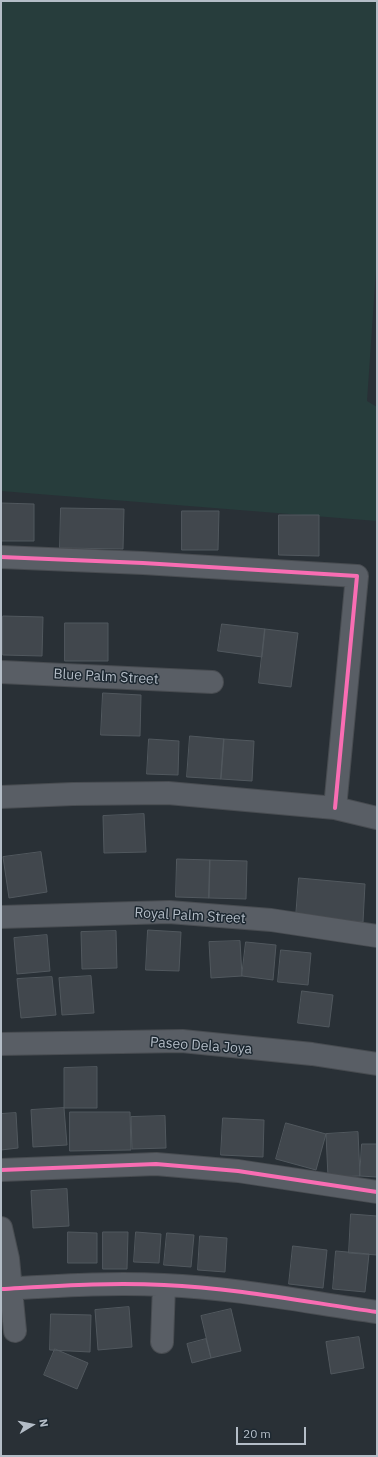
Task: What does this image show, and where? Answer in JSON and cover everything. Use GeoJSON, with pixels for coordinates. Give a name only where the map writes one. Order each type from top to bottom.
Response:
{"type":"FeatureCollection","features":[{"type":"Feature","properties":{"kind":"street"},"geometry":{"type":"LineString","coordinates":[[1,557],[150,563],[357,576],[335,808]]}},
{"type":"Feature","properties":{"kind":"street","name":"Blue Palm Street"},"geometry":{"type":"LineString","coordinates":[[1,672],[212,682]]}},
{"type":"Feature","properties":{"kind":"street"},"geometry":{"type":"LineString","coordinates":[[1,797],[73,794],[168,793],[335,808],[377,818]]}},
{"type":"Feature","properties":{"kind":"street","name":"Royal Palm Street"},"geometry":{"type":"LineString","coordinates":[[1,917],[169,912],[271,920],[377,936]]}},
{"type":"Feature","properties":{"kind":"street","name":"Paseo Dela Joya"},"geometry":{"type":"LineString","coordinates":[[1,1044],[182,1041],[312,1054],[377,1064]]}},
{"type":"Feature","properties":{"kind":"street"},"geometry":{"type":"LineString","coordinates":[[1,1170],[156,1164],[238,1171],[377,1192]]}},
{"type":"Feature","properties":{"kind":"street"},"geometry":{"type":"LineString","coordinates":[[1,1228],[8,1259],[6,1289],[15,1331]]}},
{"type":"Feature","properties":{"kind":"street"},"geometry":{"type":"LineString","coordinates":[[6,1289],[81,1284],[164,1284],[221,1289],[377,1312]]}},
{"type":"Feature","properties":{"kind":"street"},"geometry":{"type":"LineString","coordinates":[[162,1342],[164,1284]]}},
{"type":"Feature","properties":{"kind":"green space"},"geometry":{"type":"Polygon","coordinates":[[[1,1],[377,1],[377,256],[367,401],[377,407],[377,521],[1,491],[1,1]]]}},
{"type":"Feature","properties":{"kind":"building"},"geometry":{"type":"Polygon","coordinates":[[[1,503],[34,504],[34,541],[1,541],[1,503]]]}},
{"type":"Feature","properties":{"kind":"building"},"geometry":{"type":"Polygon","coordinates":[[[61,508],[124,509],[123,549],[60,548],[61,508]]]}},
{"type":"Feature","properties":{"kind":"building"},"geometry":{"type":"Polygon","coordinates":[[[182,511],[219,511],[218,550],[182,550],[182,511]]]}},
{"type":"Feature","properties":{"kind":"building"},"geometry":{"type":"Polygon","coordinates":[[[279,515],[319,515],[319,556],[279,555],[279,515]]]}},
{"type":"Feature","properties":{"kind":"building"},"geometry":{"type":"Polygon","coordinates":[[[3,616],[43,617],[42,656],[3,655],[3,616]]]}},
{"type":"Feature","properties":{"kind":"building"},"geometry":{"type":"Polygon","coordinates":[[[65,623],[108,623],[108,661],[65,661],[65,623]]]}},
{"type":"Feature","properties":{"kind":"building"},"geometry":{"type":"Polygon","coordinates":[[[222,624],[265,629],[262,657],[218,651],[222,624]]]}},
{"type":"Feature","properties":{"kind":"building"},"geometry":{"type":"Polygon","coordinates":[[[265,629],[298,633],[291,687],[259,683],[265,629]]]}},
{"type":"Feature","properties":{"kind":"building"},"geometry":{"type":"Polygon","coordinates":[[[103,693],[141,695],[140,736],[101,735],[103,693]]]}},
{"type":"Feature","properties":{"kind":"building"},"geometry":{"type":"Polygon","coordinates":[[[190,736],[224,739],[221,779],[187,777],[190,736]]]}},
{"type":"Feature","properties":{"kind":"building"},"geometry":{"type":"Polygon","coordinates":[[[149,739],[179,741],[178,775],[147,774],[149,739]]]}},
{"type":"Feature","properties":{"kind":"building"},"geometry":{"type":"Polygon","coordinates":[[[224,739],[254,741],[252,781],[221,779],[224,739]]]}},
{"type":"Feature","properties":{"kind":"building"},"geometry":{"type":"Polygon","coordinates":[[[144,814],[146,852],[104,853],[103,816],[144,814]]]}},
{"type":"Feature","properties":{"kind":"building"},"geometry":{"type":"Polygon","coordinates":[[[41,852],[47,892],[9,898],[3,857],[41,852]]]}},
{"type":"Feature","properties":{"kind":"building"},"geometry":{"type":"Polygon","coordinates":[[[177,859],[210,860],[209,898],[176,897],[177,859]]]}},
{"type":"Feature","properties":{"kind":"building"},"geometry":{"type":"Polygon","coordinates":[[[210,860],[247,861],[246,899],[209,898],[210,860]]]}},
{"type":"Feature","properties":{"kind":"building"},"geometry":{"type":"Polygon","coordinates":[[[299,878],[365,884],[363,922],[296,917],[299,878]]]}},
{"type":"Feature","properties":{"kind":"building"},"geometry":{"type":"Polygon","coordinates":[[[148,930],[181,932],[179,971],[146,970],[148,930]]]}},
{"type":"Feature","properties":{"kind":"building"},"geometry":{"type":"Polygon","coordinates":[[[116,931],[117,968],[82,969],[81,932],[116,931]]]}},
{"type":"Feature","properties":{"kind":"building"},"geometry":{"type":"Polygon","coordinates":[[[47,935],[50,971],[17,974],[14,938],[47,935]]]}},
{"type":"Feature","properties":{"kind":"building"},"geometry":{"type":"Polygon","coordinates":[[[240,941],[242,976],[211,978],[209,942],[240,941]]]}},
{"type":"Feature","properties":{"kind":"building"},"geometry":{"type":"Polygon","coordinates":[[[246,942],[276,945],[273,980],[242,976],[246,942]]]}},
{"type":"Feature","properties":{"kind":"building"},"geometry":{"type":"Polygon","coordinates":[[[281,950],[311,953],[308,985],[278,982],[281,950]]]}},
{"type":"Feature","properties":{"kind":"building"},"geometry":{"type":"Polygon","coordinates":[[[91,976],[94,1013],[62,1015],[59,978],[91,976]]]}},
{"type":"Feature","properties":{"kind":"building"},"geometry":{"type":"Polygon","coordinates":[[[52,977],[56,1015],[21,1018],[17,979],[52,977]]]}},
{"type":"Feature","properties":{"kind":"building"},"geometry":{"type":"Polygon","coordinates":[[[302,991],[333,995],[329,1027],[298,1023],[302,991]]]}},
{"type":"Feature","properties":{"kind":"building"},"geometry":{"type":"Polygon","coordinates":[[[97,1067],[97,1108],[64,1108],[64,1068],[97,1067]]]}},
{"type":"Feature","properties":{"kind":"building"},"geometry":{"type":"Polygon","coordinates":[[[64,1108],[67,1145],[33,1147],[31,1110],[64,1108]]]}},
{"type":"Feature","properties":{"kind":"building"},"geometry":{"type":"Polygon","coordinates":[[[70,1112],[130,1112],[131,1150],[70,1151],[70,1112]]]}},
{"type":"Feature","properties":{"kind":"building"},"geometry":{"type":"Polygon","coordinates":[[[16,1113],[18,1148],[1,1150],[1,1114],[16,1113]]]}},
{"type":"Feature","properties":{"kind":"building"},"geometry":{"type":"Polygon","coordinates":[[[165,1116],[166,1148],[132,1149],[131,1117],[165,1116]]]}},
{"type":"Feature","properties":{"kind":"building"},"geometry":{"type":"Polygon","coordinates":[[[223,1118],[264,1120],[263,1157],[221,1155],[223,1118]]]}},
{"type":"Feature","properties":{"kind":"building"},"geometry":{"type":"Polygon","coordinates":[[[286,1123],[326,1134],[316,1170],[276,1159],[286,1123]]]}},
{"type":"Feature","properties":{"kind":"building"},"geometry":{"type":"Polygon","coordinates":[[[358,1132],[360,1176],[328,1177],[326,1134],[358,1132]]]}},
{"type":"Feature","properties":{"kind":"building"},"geometry":{"type":"Polygon","coordinates":[[[362,1144],[377,1144],[377,1177],[360,1176],[362,1144]]]}},
{"type":"Feature","properties":{"kind":"building"},"geometry":{"type":"Polygon","coordinates":[[[67,1189],[69,1226],[33,1228],[31,1191],[67,1189]]]}},
{"type":"Feature","properties":{"kind":"building"},"geometry":{"type":"Polygon","coordinates":[[[351,1214],[377,1216],[377,1255],[349,1253],[351,1214]]]}},
{"type":"Feature","properties":{"kind":"building"},"geometry":{"type":"Polygon","coordinates":[[[68,1232],[97,1233],[97,1263],[68,1263],[68,1232]]]}},
{"type":"Feature","properties":{"kind":"building"},"geometry":{"type":"Polygon","coordinates":[[[103,1232],[128,1232],[127,1269],[103,1269],[103,1232]]]}},
{"type":"Feature","properties":{"kind":"building"},"geometry":{"type":"Polygon","coordinates":[[[136,1232],[161,1234],[159,1263],[134,1262],[136,1232]]]}},
{"type":"Feature","properties":{"kind":"building"},"geometry":{"type":"Polygon","coordinates":[[[167,1233],[194,1235],[191,1267],[164,1265],[167,1233]]]}},
{"type":"Feature","properties":{"kind":"building"},"geometry":{"type":"Polygon","coordinates":[[[200,1236],[227,1238],[225,1272],[198,1270],[200,1236]]]}},
{"type":"Feature","properties":{"kind":"building"},"geometry":{"type":"Polygon","coordinates":[[[293,1246],[327,1250],[323,1288],[289,1284],[293,1246]]]}},
{"type":"Feature","properties":{"kind":"building"},"geometry":{"type":"Polygon","coordinates":[[[336,1251],[369,1254],[365,1292],[333,1289],[336,1251]]]}},
{"type":"Feature","properties":{"kind":"building"},"geometry":{"type":"Polygon","coordinates":[[[129,1307],[132,1347],[98,1350],[95,1310],[129,1307]]]}},
{"type":"Feature","properties":{"kind":"building"},"geometry":{"type":"Polygon","coordinates":[[[231,1309],[241,1351],[211,1358],[201,1316],[231,1309]]]}},
{"type":"Feature","properties":{"kind":"building"},"geometry":{"type":"Polygon","coordinates":[[[51,1314],[91,1315],[90,1352],[50,1350],[51,1314]]]}},
{"type":"Feature","properties":{"kind":"building"},"geometry":{"type":"Polygon","coordinates":[[[359,1337],[364,1368],[331,1374],[326,1342],[359,1337]]]}},
{"type":"Feature","properties":{"kind":"building"},"geometry":{"type":"Polygon","coordinates":[[[206,1339],[211,1358],[192,1363],[187,1344],[206,1339]]]}},
{"type":"Feature","properties":{"kind":"building"},"geometry":{"type":"Polygon","coordinates":[[[55,1349],[88,1363],[77,1389],[44,1375],[55,1349]]]}},
{"type":"Feature","properties":{"kind":"cycle path"},"geometry":{"type":"LineString","coordinates":[[1,557],[143,563],[357,576],[335,808]]}},
{"type":"Feature","properties":{"kind":"cycle path"},"geometry":{"type":"LineString","coordinates":[[1,1170],[156,1164],[238,1171],[377,1192]]}},
{"type":"Feature","properties":{"kind":"cycle path"},"geometry":{"type":"LineString","coordinates":[[1,1289],[103,1284],[144,1284],[244,1292],[377,1312]]}}]}
